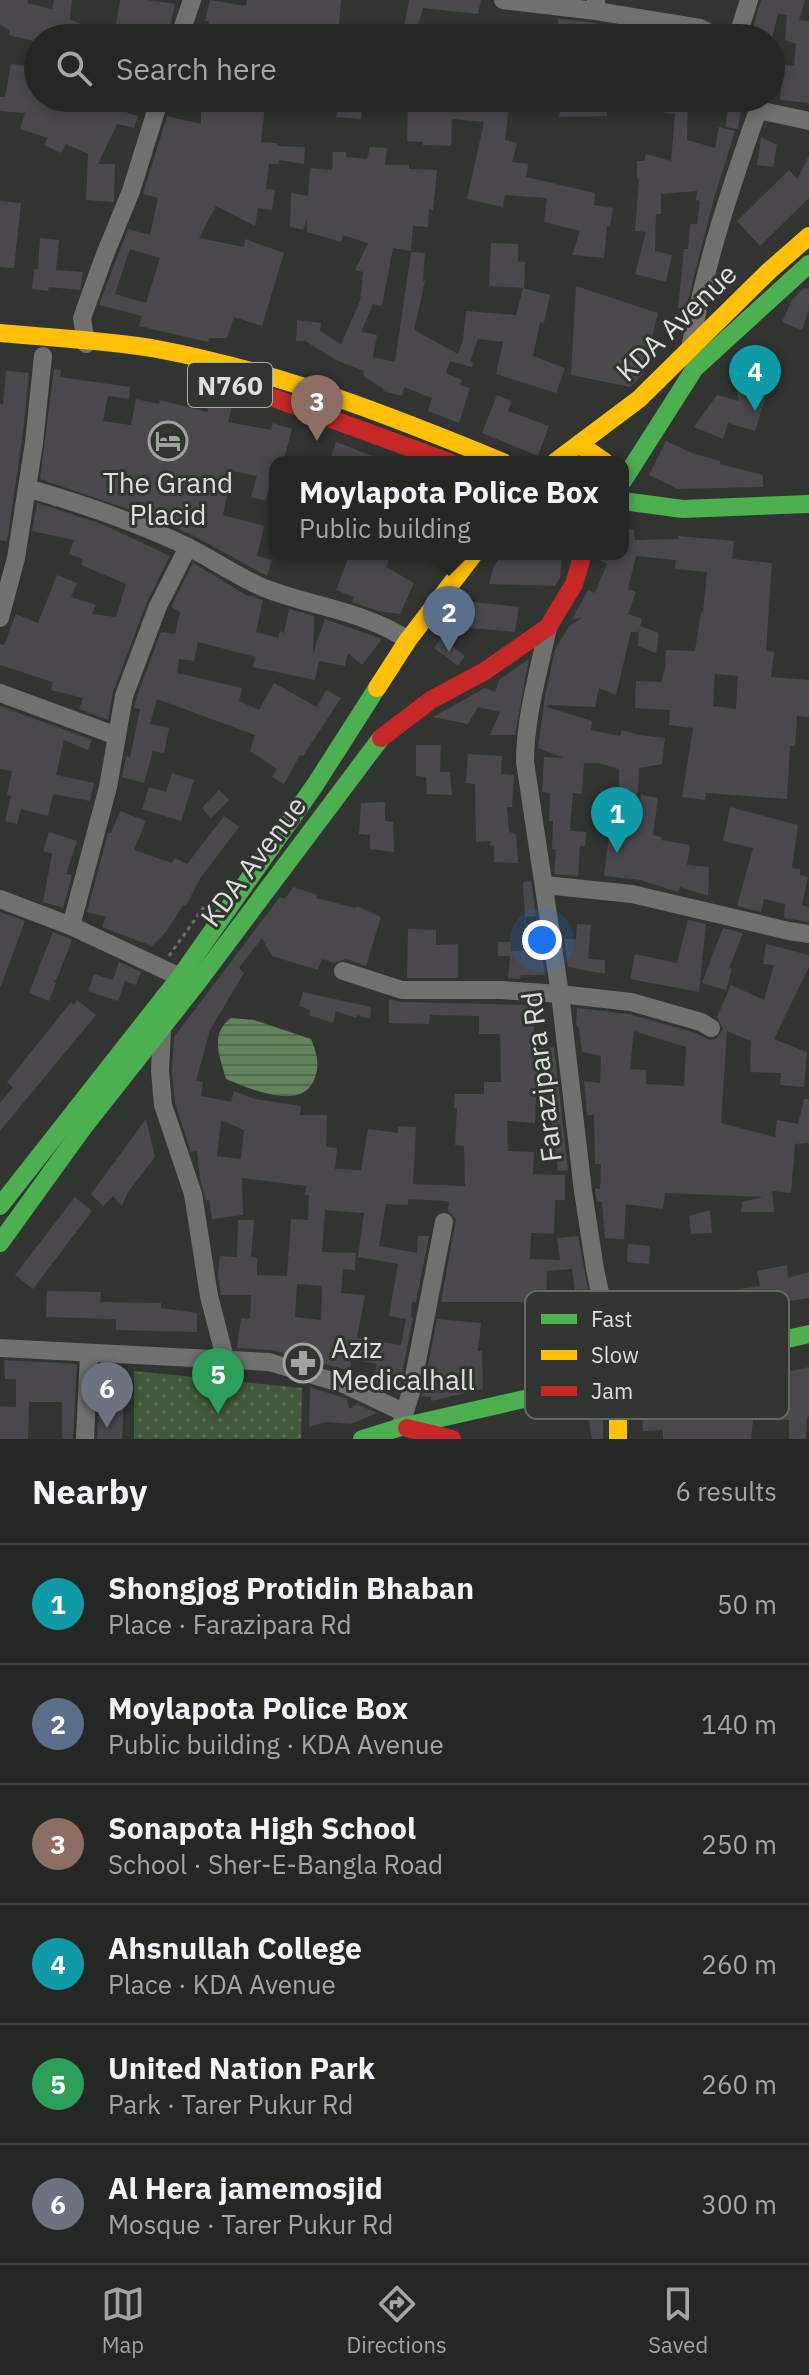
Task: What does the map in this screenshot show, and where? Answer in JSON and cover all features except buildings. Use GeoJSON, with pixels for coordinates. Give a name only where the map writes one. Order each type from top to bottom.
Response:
{"type":"FeatureCollection","features":[{"type":"Feature","properties":{"kind":"main road","name":"KDA Avenue"},"geometry":{"type":"LineString","coordinates":[[563,456],[639,399],[769,271],[809,236]]}},
{"type":"Feature","properties":{"kind":"main road","name":"KDA Avenue"},"geometry":{"type":"LineString","coordinates":[[629,472],[695,368],[809,264]]}},
{"type":"Feature","properties":{"kind":"main road","name":"N760"},"geometry":{"type":"LineString","coordinates":[[0,333],[156,349],[316,389],[488,456]]}},
{"type":"Feature","properties":{"kind":"main road","name":"N760"},"geometry":{"type":"LineString","coordinates":[[198,377],[239,387],[432,456]]}},
{"type":"Feature","properties":{"kind":"main road"},"geometry":{"type":"LineString","coordinates":[[579,444],[596,456]]}},
{"type":"Feature","properties":{"kind":"main road"},"geometry":{"type":"LineString","coordinates":[[629,502],[683,509],[809,504]]}},
{"type":"Feature","properties":{"kind":"main road","name":"KDA Avenue"},"geometry":{"type":"LineString","coordinates":[[0,1243],[83,1128],[162,1029],[383,735],[397,697],[408,640],[469,560]]}},
{"type":"Feature","properties":{"kind":"main road","name":"KDA Avenue"},"geometry":{"type":"LineString","coordinates":[[397,697],[431,700],[485,671],[548,627],[574,584],[581,560]]}},
{"type":"Feature","properties":{"kind":"main road","name":"KDA Avenue"},"geometry":{"type":"LineString","coordinates":[[0,1206],[180,977],[315,785],[397,697]]}},
{"type":"Feature","properties":{"kind":"main road"},"geometry":{"type":"LineString","coordinates":[[789,1338],[809,1334]]}},
{"type":"Feature","properties":{"kind":"main road"},"geometry":{"type":"LineString","coordinates":[[362,1439],[396,1427],[525,1399]]}},
{"type":"Feature","properties":{"kind":"main road"},"geometry":{"type":"LineString","coordinates":[[396,1427],[452,1439]]}},
{"type":"Feature","properties":{"kind":"street"},"geometry":{"type":"LineString","coordinates":[[184,24],[192,0]]}},
{"type":"Feature","properties":{"kind":"street"},"geometry":{"type":"LineString","coordinates":[[503,0],[596,6],[681,24]]}},
{"type":"Feature","properties":{"kind":"street"},"geometry":{"type":"LineString","coordinates":[[741,24],[749,0]]}},
{"type":"Feature","properties":{"kind":"street"},"geometry":{"type":"LineString","coordinates":[[86,344],[82,318],[131,191],[156,112]]}},
{"type":"Feature","properties":{"kind":"street"},"geometry":{"type":"LineString","coordinates":[[690,349],[698,300],[723,206],[755,112]]}},
{"type":"Feature","properties":{"kind":"street"},"geometry":{"type":"LineString","coordinates":[[782,112],[809,121]]}},
{"type":"Feature","properties":{"kind":"street"},"geometry":{"type":"LineString","coordinates":[[0,618],[16,558],[43,357]]}},
{"type":"Feature","properties":{"kind":"street"},"geometry":{"type":"LineString","coordinates":[[27,488],[87,505],[188,547],[262,587],[351,612],[408,640]]}},
{"type":"Feature","properties":{"kind":"street"},"geometry":{"type":"LineString","coordinates":[[71,926],[108,787],[124,696],[158,606],[188,547]]}},
{"type":"Feature","properties":{"kind":"street","name":"Farazipara Rd"},"geometry":{"type":"LineString","coordinates":[[548,627],[525,731],[525,762],[545,885],[583,1191],[600,1291]]}},
{"type":"Feature","properties":{"kind":"street"},"geometry":{"type":"LineString","coordinates":[[0,693],[117,736]]}},
{"type":"Feature","properties":{"kind":"street"},"geometry":{"type":"LineString","coordinates":[[545,885],[632,894],[809,934]]}},
{"type":"Feature","properties":{"kind":"street"},"geometry":{"type":"LineString","coordinates":[[0,899],[71,926],[180,977]]}},
{"type":"Feature","properties":{"kind":"street"},"geometry":{"type":"LineString","coordinates":[[343,971],[402,990],[501,990],[631,1002],[701,1022],[711,1028]]}},
{"type":"Feature","properties":{"kind":"street"},"geometry":{"type":"LineString","coordinates":[[162,1029],[160,1071],[163,1105],[193,1194],[209,1296],[225,1358]]}},
{"type":"Feature","properties":{"kind":"street"},"geometry":{"type":"LineString","coordinates":[[396,1427],[411,1392],[444,1222]]}},
{"type":"Feature","properties":{"kind":"street"},"geometry":{"type":"LineString","coordinates":[[0,1348],[269,1362],[308,1371],[376,1397],[396,1427]]}},
{"type":"Feature","properties":{"kind":"street"},"geometry":{"type":"LineString","coordinates":[[85,1439],[89,1354]]}},
{"type":"Feature","properties":{"kind":"shaded area"},"geometry":{"type":"Polygon","coordinates":[[[231,1018],[254,1020],[311,1039],[317,1065],[313,1082],[306,1091],[297,1095],[272,1095],[226,1079],[218,1039],[224,1024],[231,1018]]]}},
{"type":"Feature","properties":{"kind":"shaded area"},"geometry":{"type":"Polygon","coordinates":[[[134,1371],[302,1388],[301,1439],[134,1439],[134,1371]]]}},
{"type":"Feature","properties":{"kind":"traffic: fast"},"geometry":{"type":"LineString","coordinates":[[629,472],[695,368],[809,264]]}},
{"type":"Feature","properties":{"kind":"traffic: fast"},"geometry":{"type":"LineString","coordinates":[[629,502],[683,509],[809,504]]}},
{"type":"Feature","properties":{"kind":"traffic: fast"},"geometry":{"type":"LineString","coordinates":[[0,1206],[180,977],[315,785],[377,688]]}},
{"type":"Feature","properties":{"kind":"traffic: fast"},"geometry":{"type":"LineString","coordinates":[[0,1243],[83,1128],[194,987],[381,738]]}},
{"type":"Feature","properties":{"kind":"traffic: fast"},"geometry":{"type":"LineString","coordinates":[[789,1339],[809,1334]]}},
{"type":"Feature","properties":{"kind":"traffic: fast"},"geometry":{"type":"LineString","coordinates":[[362,1439],[525,1399]]}},
{"type":"Feature","properties":{"kind":"traffic: slow"},"geometry":{"type":"LineString","coordinates":[[579,444],[639,399],[769,271],[809,236]]}},
{"type":"Feature","properties":{"kind":"traffic: slow"},"geometry":{"type":"LineString","coordinates":[[0,333],[138,346],[246,370],[376,412],[488,456]]}},
{"type":"Feature","properties":{"kind":"traffic: slow"},"geometry":{"type":"LineString","coordinates":[[563,456],[579,444],[596,456]]}},
{"type":"Feature","properties":{"kind":"traffic: slow"},"geometry":{"type":"LineString","coordinates":[[377,688],[408,640],[469,560]]}},
{"type":"Feature","properties":{"kind":"traffic: slow"},"geometry":{"type":"LineString","coordinates":[[618,1419],[618,1439]]}},
{"type":"Feature","properties":{"kind":"traffic: jam"},"geometry":{"type":"LineString","coordinates":[[260,393],[433,456]]}},
{"type":"Feature","properties":{"kind":"traffic: jam"},"geometry":{"type":"LineString","coordinates":[[381,738],[431,700],[485,671],[548,627],[574,584],[581,560]]}},
{"type":"Feature","properties":{"kind":"traffic: jam"},"geometry":{"type":"LineString","coordinates":[[407,1428],[452,1439]]}},
{"type":"Feature","properties":{"kind":"place","name":"Ahsnullah College"},"geometry":{"type":"Point","coordinates":[755,411]}},
{"type":"Feature","properties":{"kind":"place","name":"The Grand Placid"},"geometry":{"type":"Point","coordinates":[168,441]}},
{"type":"Feature","properties":{"kind":"place","name":"Sonapota High School"},"geometry":{"type":"Point","coordinates":[317,441]}},
{"type":"Feature","properties":{"kind":"place","name":"Moylapota Police Box"},"geometry":{"type":"Point","coordinates":[449,652]}},
{"type":"Feature","properties":{"kind":"place","name":"Shongjog Protidin Bhaban"},"geometry":{"type":"Point","coordinates":[617,853]}},
{"type":"Feature","properties":{"kind":"place","name":"Aziz Medicalhall"},"geometry":{"type":"Point","coordinates":[303,1363]}},
{"type":"Feature","properties":{"kind":"place","name":"United Nation Park"},"geometry":{"type":"Point","coordinates":[218,1414]}},
{"type":"Feature","properties":{"kind":"place","name":"Al Hera jamemosjid"},"geometry":{"type":"Point","coordinates":[107,1428]}}]}
